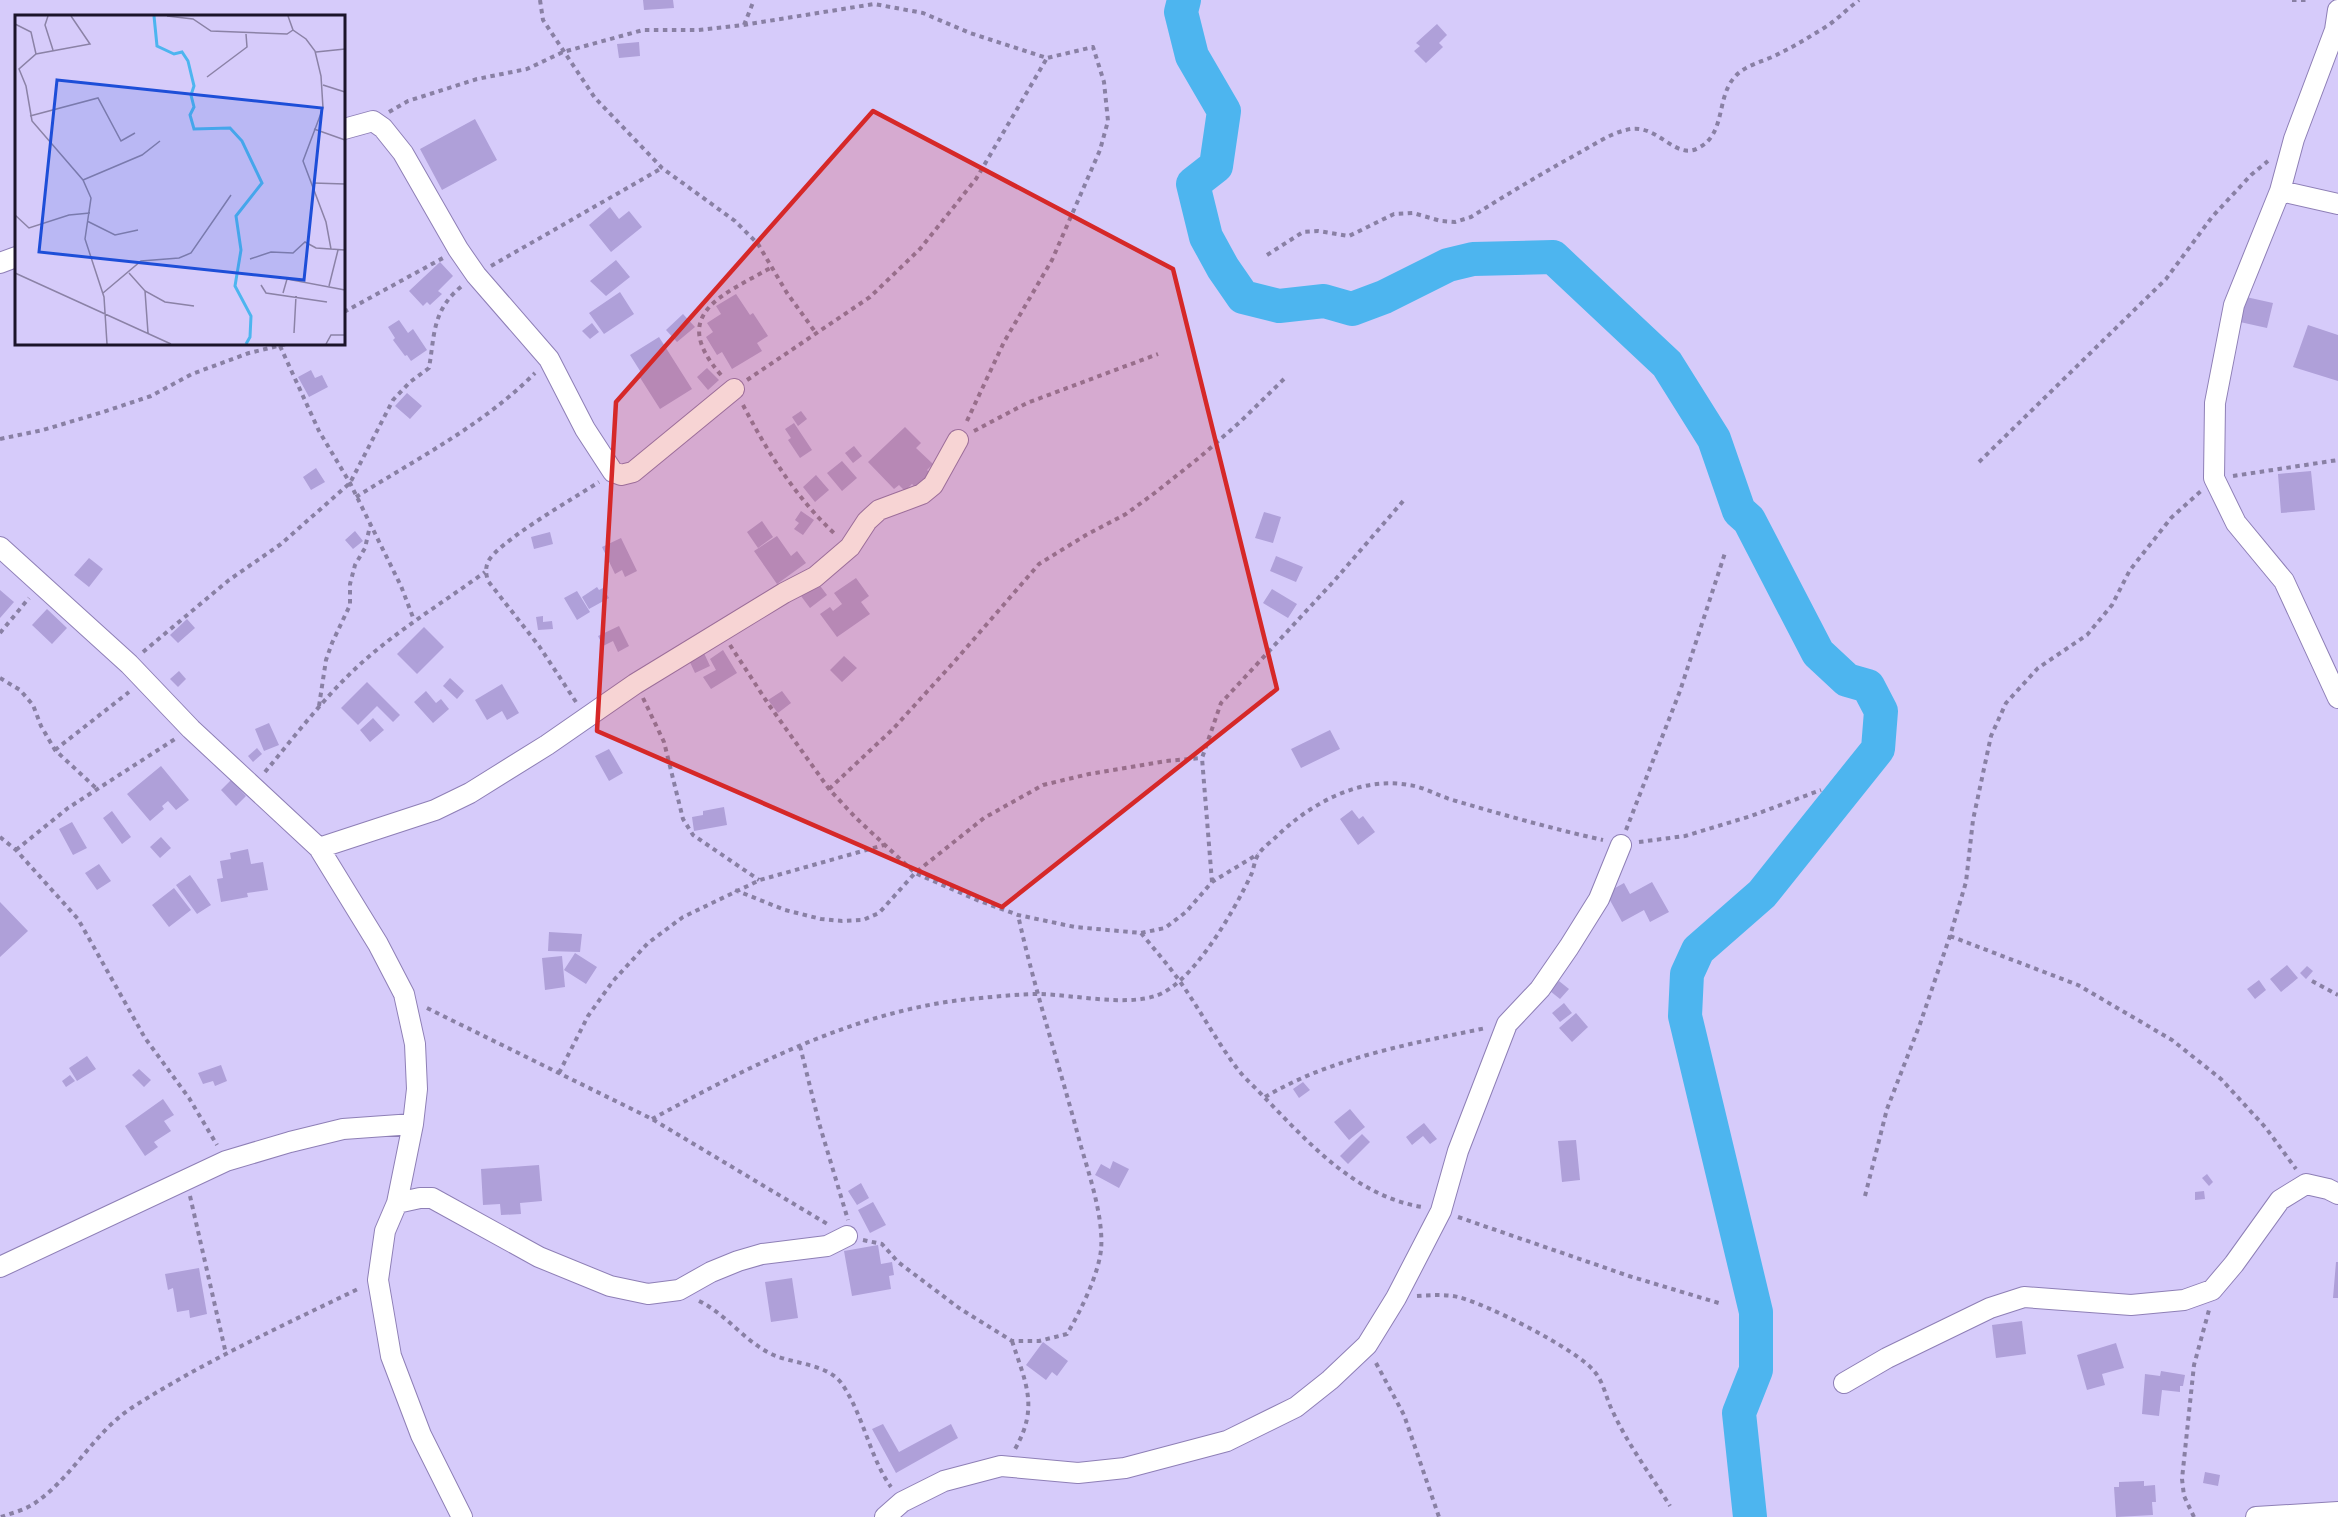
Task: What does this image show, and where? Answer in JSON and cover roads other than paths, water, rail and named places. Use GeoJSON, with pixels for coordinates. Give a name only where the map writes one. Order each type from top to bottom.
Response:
{"type":"FeatureCollection","features":[{"type":"Feature","properties":{"kind":"street"},"geometry":{"type":"LineString","coordinates":[[2338,10],[2336,30],[2294,139],[2280,191],[2234,305],[2215,403],[2214,478],[2236,523],[2284,581],[2330,665],[2338,698]]}},
{"type":"Feature","properties":{"kind":"street"},"geometry":{"type":"LineString","coordinates":[[345,129],[373,121],[383,128],[404,153],[458,249],[476,275],[549,358],[585,429],[613,472],[621,475],[633,472],[734,389]]}},
{"type":"Feature","properties":{"kind":"street"},"geometry":{"type":"LineString","coordinates":[[2280,191],[2338,204]]}},
{"type":"Feature","properties":{"kind":"street"},"geometry":{"type":"LineString","coordinates":[[0,263],[15,257]]}},
{"type":"Feature","properties":{"kind":"street"},"geometry":{"type":"LineString","coordinates":[[319,848],[435,810],[462,798],[587,718],[635,684],[784,593],[815,577],[850,547],[867,521],[879,510],[922,494],[933,485],[958,441]]}},
{"type":"Feature","properties":{"kind":"street"},"geometry":{"type":"LineString","coordinates":[[0,547],[129,664],[191,729],[319,848],[378,944],[404,994],[415,1044],[417,1089],[413,1124],[397,1203],[385,1232],[378,1280],[391,1356],[421,1436],[462,1517]]}},
{"type":"Feature","properties":{"kind":"street"},"geometry":{"type":"LineString","coordinates":[[885,1517],[902,1502],[944,1481],[1001,1466],[1078,1473],[1125,1468],[1227,1441],[1296,1407],[1330,1380],[1367,1345],[1396,1298],[1441,1211],[1458,1150],[1507,1024],[1540,989],[1569,947],[1599,899],[1621,845]]}},
{"type":"Feature","properties":{"kind":"street"},"geometry":{"type":"LineString","coordinates":[[0,1268],[226,1161],[343,1129],[413,1124]]}},
{"type":"Feature","properties":{"kind":"street"},"geometry":{"type":"LineString","coordinates":[[1844,1383],[1887,1358],[1990,1308],[2024,1298],[2131,1305],[2184,1300],[2212,1290],[2234,1264],[2280,1200],[2306,1184],[2338,1194]]}},
{"type":"Feature","properties":{"kind":"street"},"geometry":{"type":"LineString","coordinates":[[397,1203],[432,1198],[539,1257],[610,1287],[648,1294],[679,1290],[711,1272],[762,1254],[827,1246],[847,1236]]}},
{"type":"Feature","properties":{"kind":"street"},"geometry":{"type":"LineString","coordinates":[[2256,1517],[2338,1512]]}},
{"type":"Feature","properties":{"kind":"waterway"},"geometry":{"type":"LineString","coordinates":[[1184,0],[1181,12],[1192,56],[1224,111],[1216,166],[1193,184],[1206,237],[1223,268],[1243,297],[1279,306],[1324,301],[1352,309],[1384,297],[1448,265],[1473,259],[1553,257],[1667,364],[1714,439],[1739,511],[1749,520],[1818,653],[1847,680],[1868,686],[1881,711],[1878,749],[1762,894],[1698,950],[1687,974],[1685,1016],[1756,1312],[1756,1370],[1739,1413],[1750,1517]]}}]}
